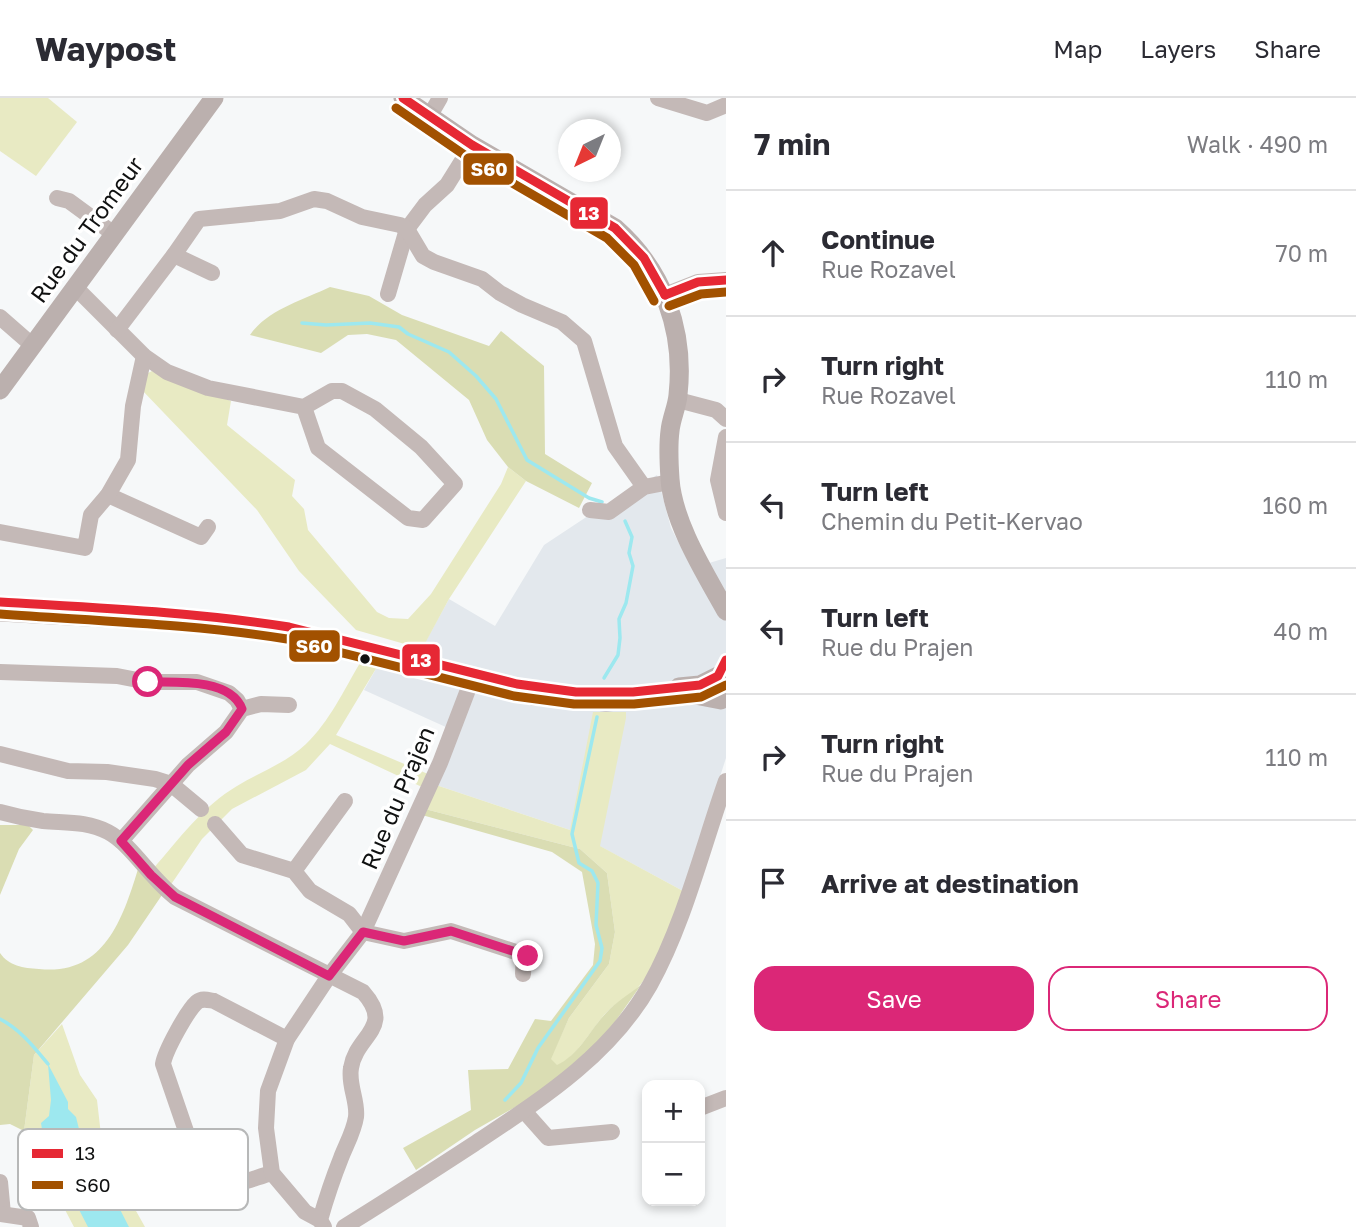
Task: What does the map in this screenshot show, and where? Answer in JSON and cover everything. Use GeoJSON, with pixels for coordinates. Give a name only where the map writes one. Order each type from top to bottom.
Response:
{"type":"FeatureCollection","features":[{"type":"Feature","properties":{"kind":"main road","name":"Rue du Tromeur"},"geometry":{"type":"LineString","coordinates":[[0,390],[214,98]]}},
{"type":"Feature","properties":{"kind":"main road"},"geometry":{"type":"LineString","coordinates":[[403,98],[472,145],[615,228],[644,258],[665,295],[680,348],[678,400],[670,431],[670,482],[689,542],[726,611]]}},
{"type":"Feature","properties":{"kind":"main road"},"geometry":{"type":"LineString","coordinates":[[0,602],[257,621],[517,684],[576,692],[633,692],[700,685],[722,668]]}},
{"type":"Feature","properties":{"kind":"main road"},"geometry":{"type":"LineString","coordinates":[[0,612],[191,623],[270,632],[325,643],[533,696],[579,701],[640,701],[695,695],[723,704]]}},
{"type":"Feature","properties":{"kind":"main road"},"geometry":{"type":"LineString","coordinates":[[722,668],[717,688],[723,704]]}},
{"type":"Feature","properties":{"kind":"street"},"geometry":{"type":"LineString","coordinates":[[429,117],[440,98]]}},
{"type":"Feature","properties":{"kind":"street"},"geometry":{"type":"LineString","coordinates":[[658,98],[707,113],[726,104]]}},
{"type":"Feature","properties":{"kind":"street"},"geometry":{"type":"LineString","coordinates":[[388,294],[407,229],[425,205],[447,185],[472,145]]}},
{"type":"Feature","properties":{"kind":"street"},"geometry":{"type":"LineString","coordinates":[[57,198],[69,201],[114,234]]}},
{"type":"Feature","properties":{"kind":"street"},"geometry":{"type":"LineString","coordinates":[[117,330],[199,219],[280,211],[314,199],[327,201],[362,216],[400,225],[407,229],[423,256],[482,279],[522,306],[562,322],[579,336],[584,341],[615,446],[644,487]]}},
{"type":"Feature","properties":{"kind":"street"},"geometry":{"type":"LineString","coordinates":[[174,255],[212,273]]}},
{"type":"Feature","properties":{"kind":"street"},"geometry":{"type":"LineString","coordinates":[[665,295],[698,282],[726,280]]}},
{"type":"Feature","properties":{"kind":"street"},"geometry":{"type":"LineString","coordinates":[[75,287],[144,356],[167,372],[208,388],[304,407],[332,391],[342,391],[375,409],[421,447],[455,484],[423,520],[408,518],[318,448],[304,407]]}},
{"type":"Feature","properties":{"kind":"street"},"geometry":{"type":"LineString","coordinates":[[0,317],[32,345]]}},
{"type":"Feature","properties":{"kind":"street"},"geometry":{"type":"LineString","coordinates":[[0,531],[85,548],[90,515],[108,495],[128,460],[133,406],[144,356]]}},
{"type":"Feature","properties":{"kind":"street"},"geometry":{"type":"LineString","coordinates":[[678,400],[716,410],[726,419]]}},
{"type":"Feature","properties":{"kind":"street"},"geometry":{"type":"LineString","coordinates":[[726,437],[718,480],[726,513]]}},
{"type":"Feature","properties":{"kind":"street"},"geometry":{"type":"LineString","coordinates":[[590,510],[609,512],[644,487],[670,482]]}},
{"type":"Feature","properties":{"kind":"street"},"geometry":{"type":"LineString","coordinates":[[108,495],[201,537],[208,527]]}},
{"type":"Feature","properties":{"kind":"street"},"geometry":{"type":"LineString","coordinates":[[0,671],[117,676],[148,682],[197,682],[229,693],[242,709]]}},
{"type":"Feature","properties":{"kind":"street","name":"Rue du Prajen"},"geometry":{"type":"LineString","coordinates":[[272,1173],[267,1150],[265,1114],[268,1091],[287,1039],[329,976],[363,932],[440,763],[471,681]]}},
{"type":"Feature","properties":{"kind":"street"},"geometry":{"type":"LineString","coordinates":[[121,841],[188,765],[226,732],[242,709],[261,704],[289,705]]}},
{"type":"Feature","properties":{"kind":"street"},"geometry":{"type":"LineString","coordinates":[[0,754],[68,771],[125,774],[171,784],[201,809]]}},
{"type":"Feature","properties":{"kind":"street"},"geometry":{"type":"LineString","coordinates":[[344,1227],[524,1111],[585,1064],[629,1016],[649,986],[674,930],[726,781]]}},
{"type":"Feature","properties":{"kind":"street"},"geometry":{"type":"LineString","coordinates":[[294,871],[345,801]]}},
{"type":"Feature","properties":{"kind":"street"},"geometry":{"type":"LineString","coordinates":[[0,812],[43,821],[83,823],[110,833],[175,897],[363,992],[373,1003],[377,1014],[372,1029],[355,1055],[351,1068],[357,1115],[326,1198],[322,1224],[305,1212],[272,1173],[248,1180]]}},
{"type":"Feature","properties":{"kind":"street"},"geometry":{"type":"LineString","coordinates":[[215,824],[242,855],[294,871],[310,891],[349,914],[363,932],[404,941],[451,931],[526,956],[523,974]]}},
{"type":"Feature","properties":{"kind":"street"},"geometry":{"type":"LineString","coordinates":[[186,1129],[163,1064],[165,1053],[196,1003],[204,999],[214,1001],[287,1039]]}},
{"type":"Feature","properties":{"kind":"street"},"geometry":{"type":"LineString","coordinates":[[705,1106],[726,1097]]}},
{"type":"Feature","properties":{"kind":"street"},"geometry":{"type":"LineString","coordinates":[[524,1111],[548,1138],[612,1132]]}},
{"type":"Feature","properties":{"kind":"street"},"geometry":{"type":"LineString","coordinates":[[0,1182],[1,1214],[28,1218],[31,1227]]}},
{"type":"Feature","properties":{"kind":"shaded area"},"geometry":{"type":"Polygon","coordinates":[[[657,475],[671,528],[692,568],[726,558],[726,758],[683,891],[570,830],[436,785],[459,733],[364,690],[377,667],[415,646],[422,648],[449,599],[495,626],[544,545],[657,475]]]}},
{"type":"Feature","properties":{"kind":"green space"},"geometry":{"type":"Polygon","coordinates":[[[0,98],[48,98],[77,122],[36,176],[0,151],[0,98]]]}},
{"type":"Feature","properties":{"kind":"green space"},"geometry":{"type":"Polygon","coordinates":[[[330,287],[369,296],[402,315],[489,346],[501,331],[544,366],[545,454],[592,483],[579,508],[526,481],[508,467],[487,440],[469,400],[396,340],[367,334],[348,335],[321,353],[250,335],[257,326],[276,312],[330,287]]]}},
{"type":"Feature","properties":{"kind":"green space"},"geometry":{"type":"Polygon","coordinates":[[[152,371],[231,401],[227,425],[295,480],[292,496],[304,509],[308,530],[377,612],[389,618],[408,619],[431,594],[501,484],[508,467],[526,481],[449,599],[422,649],[356,630],[299,571],[257,510],[141,389],[146,374],[152,371]]]}},
{"type":"Feature","properties":{"kind":"green space"},"geometry":{"type":"Polygon","coordinates":[[[360,663],[377,667],[336,735],[428,774],[422,787],[330,744],[306,770],[232,809],[202,839],[170,886],[153,869],[172,846],[213,803],[306,744],[329,716],[360,663]]]}},
{"type":"Feature","properties":{"kind":"green space"},"geometry":{"type":"Polygon","coordinates":[[[593,712],[626,712],[600,846],[683,891],[666,939],[648,974],[637,988],[604,1015],[571,1056],[557,1066],[550,1059],[569,1018],[609,964],[615,932],[607,873],[580,849],[425,809],[436,785],[570,830],[593,712]]]}},
{"type":"Feature","properties":{"kind":"green space"},"geometry":{"type":"Polygon","coordinates":[[[425,809],[580,849],[607,873],[615,932],[609,964],[569,1018],[551,1059],[557,1065],[572,1055],[610,1009],[641,985],[605,1036],[540,1093],[475,1130],[416,1170],[403,1148],[471,1110],[468,1070],[508,1069],[535,1019],[551,1021],[593,965],[595,944],[582,872],[552,852],[422,815],[425,809]]]}},
{"type":"Feature","properties":{"kind":"green space"},"geometry":{"type":"Polygon","coordinates":[[[0,825],[28,825],[33,830],[19,849],[0,895],[0,825]]]}},
{"type":"Feature","properties":{"kind":"green space"},"geometry":{"type":"Polygon","coordinates":[[[139,866],[162,895],[128,945],[34,1055],[24,1129],[10,1124],[0,1125],[0,953],[12,964],[27,968],[62,969],[80,963],[108,940],[126,905],[139,866]]]}},
{"type":"Feature","properties":{"kind":"green space"},"geometry":{"type":"Polygon","coordinates":[[[62,1024],[80,1075],[97,1100],[100,1129],[24,1129],[34,1055],[62,1024]]]}},
{"type":"Feature","properties":{"kind":"green space"},"geometry":{"type":"Polygon","coordinates":[[[65,1210],[135,1210],[145,1227],[74,1227],[65,1210]]]}},
{"type":"Feature","properties":{"kind":"water"},"geometry":{"type":"Polygon","coordinates":[[[48,1064],[68,1102],[68,1109],[76,1117],[79,1129],[42,1129],[41,1123],[49,1116],[51,1100],[48,1064]]]}},
{"type":"Feature","properties":{"kind":"water"},"geometry":{"type":"Polygon","coordinates":[[[79,1210],[120,1210],[129,1227],[88,1227],[79,1210]]]}},
{"type":"Feature","properties":{"kind":"waterway"},"geometry":{"type":"LineString","coordinates":[[302,323],[370,323],[399,327],[408,334],[449,352],[476,376],[496,399],[527,460],[589,498],[602,502]]}},
{"type":"Feature","properties":{"kind":"waterway"},"geometry":{"type":"LineString","coordinates":[[604,678],[618,655],[619,619],[626,603],[633,566],[629,553],[632,537],[625,521]]}},
{"type":"Feature","properties":{"kind":"waterway"},"geometry":{"type":"LineString","coordinates":[[505,1100],[521,1083],[538,1048],[600,961],[602,948],[596,925],[598,883],[592,871],[579,863],[572,834],[597,717]]}},
{"type":"Feature","properties":{"kind":"waterway"},"geometry":{"type":"LineString","coordinates":[[0,1019],[20,1033],[48,1064]]}},
{"type":"Feature","properties":{"kind":"transit line","name":"13"},"geometry":{"type":"LineString","coordinates":[[403,98],[472,145],[615,228],[644,258],[665,295]]}},
{"type":"Feature","properties":{"kind":"transit line","name":"S60"},"geometry":{"type":"LineString","coordinates":[[396,108],[466,156],[607,238],[634,265],[654,301]]}},
{"type":"Feature","properties":{"kind":"transit line","name":"13"},"geometry":{"type":"LineString","coordinates":[[665,295],[698,282],[726,280]]}},
{"type":"Feature","properties":{"kind":"transit line","name":"S60"},"geometry":{"type":"LineString","coordinates":[[669,306],[701,294],[726,292]]}},
{"type":"Feature","properties":{"kind":"transit line","name":"13"},"geometry":{"type":"LineString","coordinates":[[0,602],[181,614],[289,627],[517,684],[576,692],[633,692],[700,685],[718,676],[726,660]]}},
{"type":"Feature","properties":{"kind":"transit line","name":"S60"},"geometry":{"type":"LineString","coordinates":[[0,614],[180,626],[287,639],[514,696],[574,704],[634,704],[701,697],[726,685]]}},
{"type":"Feature","properties":{"kind":"route"},"geometry":{"type":"LineString","coordinates":[[148,682],[197,682],[229,693],[242,709],[226,732],[188,765],[121,841],[175,897],[329,976],[363,932],[404,941],[451,931],[528,956]]}}]}
